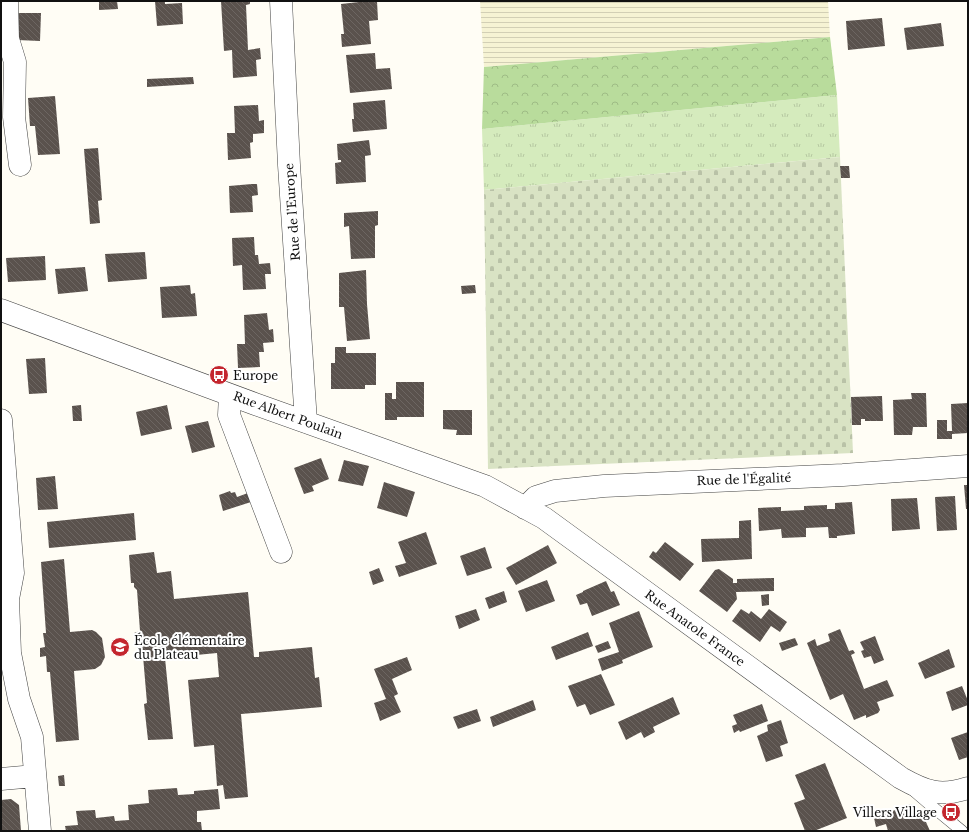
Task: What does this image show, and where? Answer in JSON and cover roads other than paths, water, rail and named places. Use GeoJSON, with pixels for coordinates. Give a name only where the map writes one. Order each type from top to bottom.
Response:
{"type":"FeatureCollection","features":[{"type":"Feature","properties":{"kind":"street"},"geometry":{"type":"LineString","coordinates":[[7,1],[8,39],[15,62],[14,117],[20,165]]}},
{"type":"Feature","properties":{"kind":"street","name":"Rue de l'Europe"},"geometry":{"type":"LineString","coordinates":[[281,1],[289,165],[306,422]]}},
{"type":"Feature","properties":{"kind":"street","name":"Rue Albert Poulain"},"geometry":{"type":"LineString","coordinates":[[1,311],[485,486]]}},
{"type":"Feature","properties":{"kind":"street"},"geometry":{"type":"LineString","coordinates":[[230,395],[229,415],[281,552]]}},
{"type":"Feature","properties":{"kind":"street"},"geometry":{"type":"LineString","coordinates":[[1,420],[5,526],[13,573],[8,599],[10,653],[19,699],[32,737],[40,831]]}},
{"type":"Feature","properties":{"kind":"street","name":"Rue de l'Égalité"},"geometry":{"type":"LineString","coordinates":[[525,508],[536,497],[554,491],[604,486],[843,475],[968,466]]}},
{"type":"Feature","properties":{"kind":"street","name":"Rue Anatole France"},"geometry":{"type":"LineString","coordinates":[[485,486],[544,518],[901,778],[918,788],[936,793],[958,791],[968,788]]}},
{"type":"Feature","properties":{"kind":"street"},"geometry":{"type":"LineString","coordinates":[[1,778],[35,776]]}},
{"type":"Feature","properties":{"kind":"lane"},"geometry":{"type":"LineString","coordinates":[[901,778],[962,831]]}},
{"type":"Feature","properties":{"kind":"place","name":"Europe"},"geometry":{"type":"Point","coordinates":[219,375]}},
{"type":"Feature","properties":{"kind":"place","name":"École élémentaire du Plateau"},"geometry":{"type":"Point","coordinates":[120,647]}},
{"type":"Feature","properties":{"kind":"place","name":"Villers Village"},"geometry":{"type":"Point","coordinates":[951,812]}}]}
